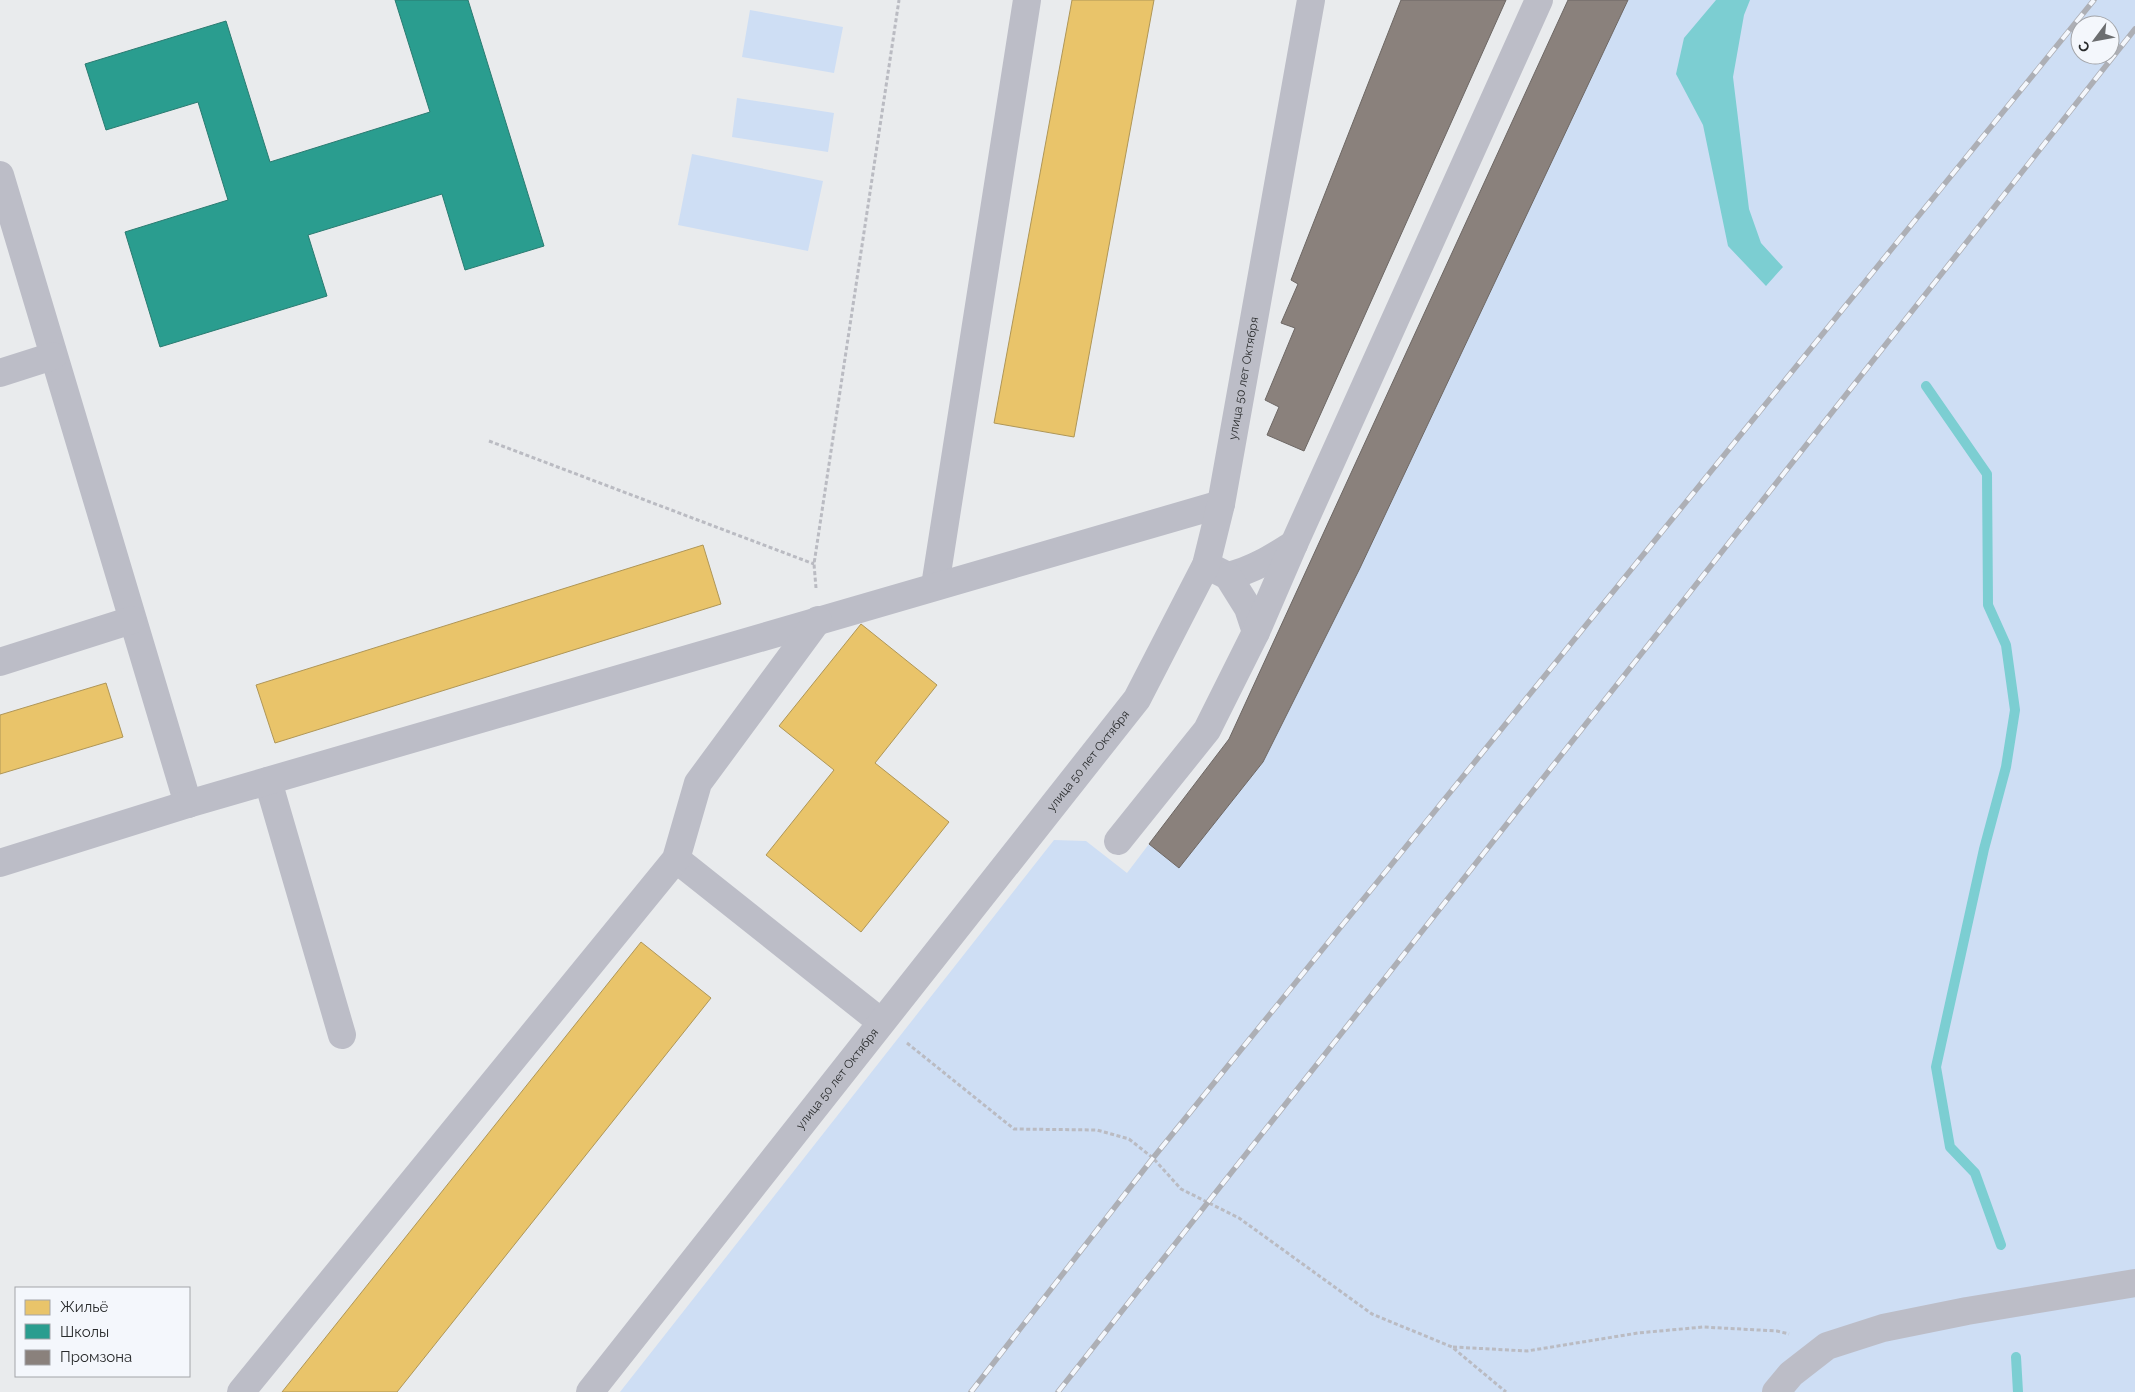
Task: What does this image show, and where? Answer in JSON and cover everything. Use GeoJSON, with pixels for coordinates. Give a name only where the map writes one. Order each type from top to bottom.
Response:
{"type":"FeatureCollection","features":[{"type":"Feature","properties":{"kind":"street"},"geometry":{"type":"LineString","coordinates":[[935,586],[1027,0]]}},
{"type":"Feature","properties":{"kind":"street","name":"улица 50 лет Октября"},"geometry":{"type":"LineString","coordinates":[[590,1392],[1137,699],[1217,571],[1221,504],[1311,0]]}},
{"type":"Feature","properties":{"kind":"street"},"geometry":{"type":"LineString","coordinates":[[1118,841],[1207,730],[1256,632],[1538,0]]}},
{"type":"Feature","properties":{"kind":"street"},"geometry":{"type":"LineString","coordinates":[[0,175],[9,241],[52,356],[188,804]]}},
{"type":"Feature","properties":{"kind":"street"},"geometry":{"type":"LineString","coordinates":[[0,373],[52,356]]}},
{"type":"Feature","properties":{"kind":"street"},"geometry":{"type":"LineString","coordinates":[[0,863],[188,804],[1221,504]]}},
{"type":"Feature","properties":{"kind":"street"},"geometry":{"type":"LineString","coordinates":[[1217,571],[1245,572],[1268,561],[1294,544]]}},
{"type":"Feature","properties":{"kind":"street"},"geometry":{"type":"LineString","coordinates":[[1217,571],[1248,608],[1256,632]]}},
{"type":"Feature","properties":{"kind":"street"},"geometry":{"type":"LineString","coordinates":[[0,662],[132,620]]}},
{"type":"Feature","properties":{"kind":"street"},"geometry":{"type":"LineString","coordinates":[[242,1392],[676,859],[698,783],[818,620]]}},
{"type":"Feature","properties":{"kind":"street"},"geometry":{"type":"LineString","coordinates":[[268,781],[342,1035]]}},
{"type":"Feature","properties":{"kind":"street"},"geometry":{"type":"LineString","coordinates":[[676,859],[881,1022]]}},
{"type":"Feature","properties":{"kind":"street"},"geometry":{"type":"LineString","coordinates":[[1776,1392],[1791,1374],[1827,1346],[1883,1328],[2135,1283]]}},
{"type":"Feature","properties":{"kind":"path"},"geometry":{"type":"LineString","coordinates":[[488,441],[814,564],[899,0]]}},
{"type":"Feature","properties":{"kind":"path"},"geometry":{"type":"LineString","coordinates":[[881,1022],[1014,1129],[1097,1130],[1129,1139],[1153,1158],[1181,1188],[1240,1218],[1372,1314],[1452,1347],[1506,1392]]}},
{"type":"Feature","properties":{"kind":"path"},"geometry":{"type":"LineString","coordinates":[[1452,1347],[1527,1351],[1638,1333],[1703,1327],[1778,1331],[1827,1346]]}},
{"type":"Feature","properties":{"kind":"shaded area"},"geometry":{"type":"Polygon","coordinates":[[[1628,0],[2135,0],[2135,1392],[620,1392],[1054,840],[1086,841],[1127,873],[1149,844],[1179,868],[1263,762],[1360,568],[1628,0]]]}},
{"type":"Feature","properties":{"kind":"shaded area"},"geometry":{"type":"Polygon","coordinates":[[[750,10],[843,27],[834,73],[742,57],[750,10]]]}},
{"type":"Feature","properties":{"kind":"shaded area"},"geometry":{"type":"Polygon","coordinates":[[[737,98],[834,113],[828,152],[732,137],[737,98]]]}},
{"type":"Feature","properties":{"kind":"shaded area"},"geometry":{"type":"Polygon","coordinates":[[[692,154],[823,181],[808,251],[678,225],[692,154]]]}},
{"type":"Feature","properties":{"kind":"water"},"geometry":{"type":"Polygon","coordinates":[[[1716,0],[1750,0],[1744,15],[1733,77],[1749,209],[1761,243],[1783,267],[1766,286],[1728,246],[1703,125],[1676,74],[1684,38],[1716,0]]]}},
{"type":"Feature","properties":{"kind":"building: Жильё"},"geometry":{"type":"Polygon","coordinates":[[[1072,0],[1154,0],[1074,437],[994,423],[1072,0]]]}},
{"type":"Feature","properties":{"kind":"building: Жильё"},"geometry":{"type":"Polygon","coordinates":[[[703,545],[721,604],[275,743],[256,685],[703,545]]]}},
{"type":"Feature","properties":{"kind":"building: Жильё"},"geometry":{"type":"Polygon","coordinates":[[[861,624],[937,685],[875,763],[949,822],[861,932],[766,855],[834,770],[779,726],[861,624]]]}},
{"type":"Feature","properties":{"kind":"building: Жильё"},"geometry":{"type":"Polygon","coordinates":[[[106,683],[123,737],[0,774],[0,715],[106,683]]]}},
{"type":"Feature","properties":{"kind":"building: Жильё"},"geometry":{"type":"Polygon","coordinates":[[[641,942],[711,998],[397,1392],[282,1392],[641,942]]]}},
{"type":"Feature","properties":{"kind":"building: Школы"},"geometry":{"type":"Polygon","coordinates":[[[395,0],[468,0],[544,246],[465,270],[442,194],[308,235],[327,296],[160,347],[125,232],[228,200],[198,102],[106,130],[85,64],[226,21],[270,162],[430,112],[395,0]]]}},
{"type":"Feature","properties":{"kind":"building: Промзона"},"geometry":{"type":"Polygon","coordinates":[[[1401,0],[1506,0],[1304,451],[1267,435],[1279,407],[1265,400],[1295,328],[1281,323],[1298,284],[1291,280],[1401,0]]]}},
{"type":"Feature","properties":{"kind":"building: Промзона"},"geometry":{"type":"Polygon","coordinates":[[[1568,0],[1628,0],[1360,568],[1263,762],[1179,868],[1149,844],[1229,739],[1568,0]]]}},
{"type":"Feature","properties":{"kind":"waterway"},"geometry":{"type":"LineString","coordinates":[[1926,386],[1987,474],[1988,605],[2006,645],[2015,710],[2006,767],[1984,849],[1936,1067],[1950,1147],[1975,1173],[2001,1245]]}},
{"type":"Feature","properties":{"kind":"waterway"},"geometry":{"type":"LineString","coordinates":[[2016,1357],[2018,1392]]}},
{"type":"Feature","properties":{"kind":"railway"},"geometry":{"type":"LineString","coordinates":[[971,1392],[1153,1158],[2094,0]]}},
{"type":"Feature","properties":{"kind":"railway"},"geometry":{"type":"LineString","coordinates":[[1058,1392],[2135,29]]}}]}
